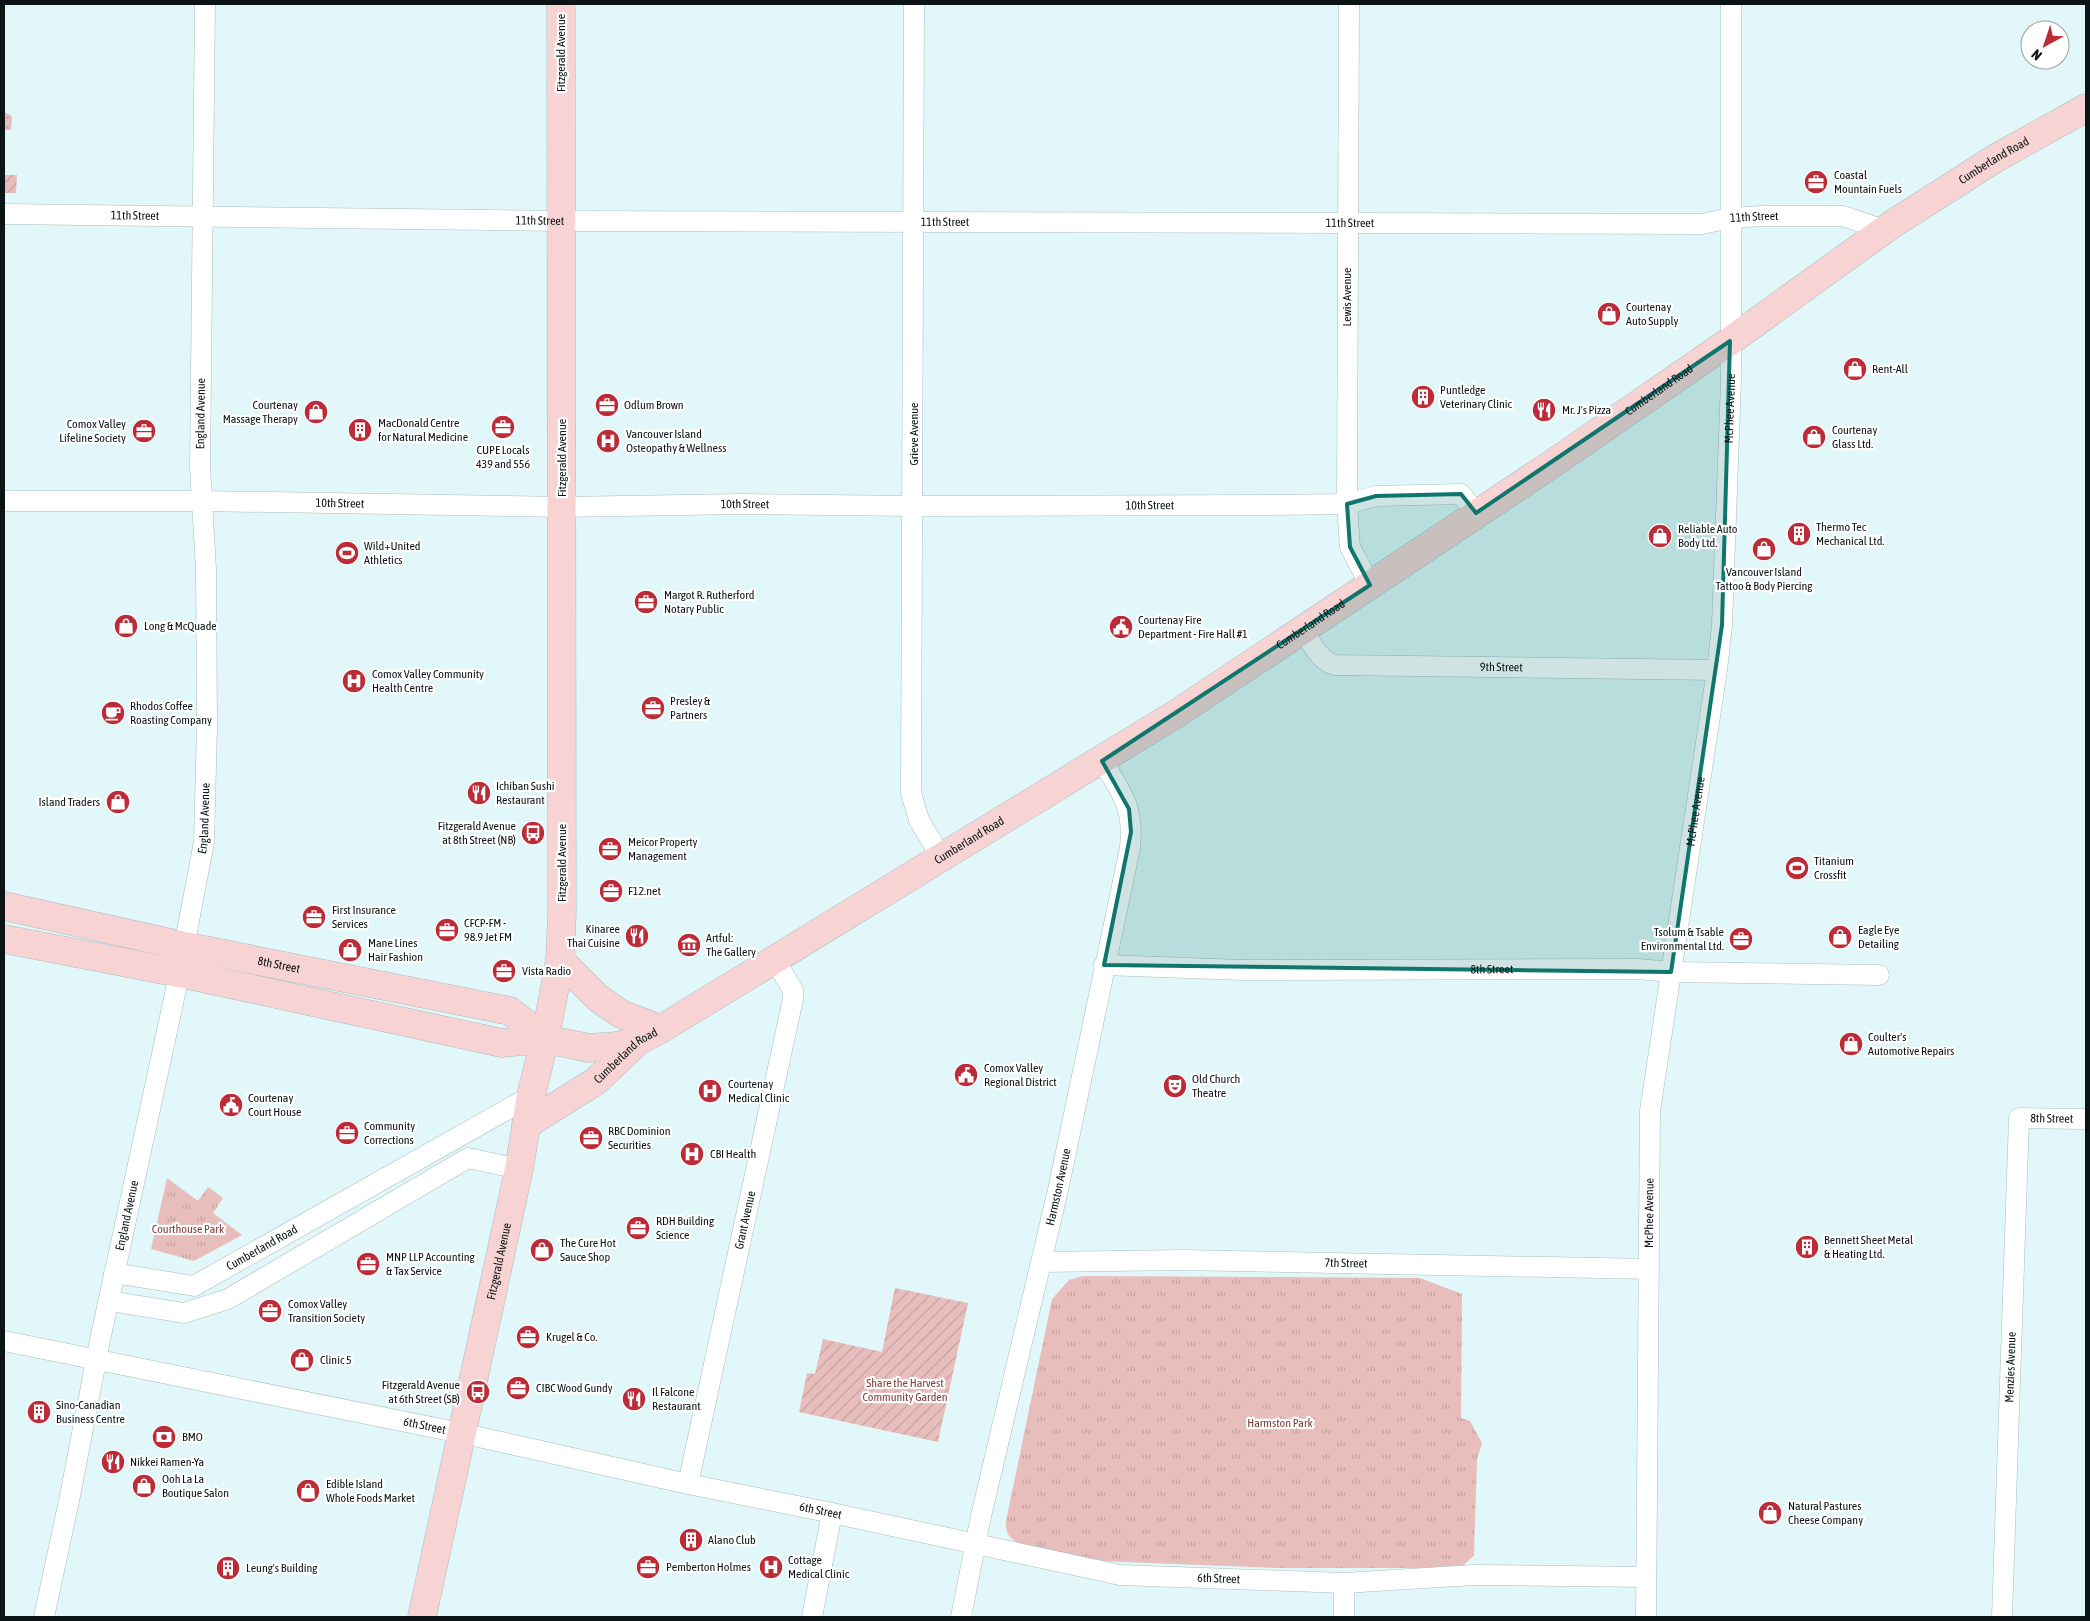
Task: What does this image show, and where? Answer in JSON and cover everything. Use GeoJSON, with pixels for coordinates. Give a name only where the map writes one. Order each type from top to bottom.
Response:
{"type":"FeatureCollection","features":[{"type":"Feature","properties":{"kind":"street","name":"England Avenue"},"geometry":{"type":"LineString","coordinates":[[44,1617],[114,1273],[182,960],[204,842],[207,727],[205,539],[200,476],[205,4]]}},
{"type":"Feature","properties":{"kind":"street","name":"Fitzgerald Avenue"},"geometry":{"type":"LineString","coordinates":[[422,1617],[519,1169],[531,1096],[545,1039],[560,960],[563,507],[560,221],[561,4]]}},
{"type":"Feature","properties":{"kind":"street","name":"Grieve Avenue"},"geometry":{"type":"LineString","coordinates":[[914,4],[911,793],[919,820],[941,857]]}},
{"type":"Feature","properties":{"kind":"street","name":"Lewis Avenue"},"geometry":{"type":"LineString","coordinates":[[1349,4],[1347,504],[1350,547],[1370,585]]}},
{"type":"Feature","properties":{"kind":"street","name":"McPhee Avenue"},"geometry":{"type":"LineString","coordinates":[[1646,1617],[1650,1111],[1717,670],[1722,624],[1729,480],[1731,4]]}},
{"type":"Feature","properties":{"kind":"street","name":"Cumberland Road"},"geometry":{"type":"LineString","coordinates":[[526,1125],[596,1081],[650,1035],[1102,761],[1303,630],[1730,341],[1884,230],[1996,158],[2086,108]]}},
{"type":"Feature","properties":{"kind":"street","name":"11th Street"},"geometry":{"type":"LineString","coordinates":[[4,214],[202,218],[560,221],[1347,224],[1702,224],[1730,218],[1763,216],[1843,216],[1884,230]]}},
{"type":"Feature","properties":{"kind":"street","name":"10th Street"},"geometry":{"type":"LineString","coordinates":[[4,501],[202,501],[563,507],[741,504],[913,506],[1347,504],[1376,496],[1461,494],[1476,514]]}},
{"type":"Feature","properties":{"kind":"street","name":"9th Street"},"geometry":{"type":"LineString","coordinates":[[1303,630],[1322,658],[1329,664],[1335,665],[1717,670]]}},
{"type":"Feature","properties":{"kind":"street","name":"Harmston Avenue"},"geometry":{"type":"LineString","coordinates":[[961,1617],[975,1544],[1042,1262],[1131,832],[1129,809],[1120,789],[1102,761]]}},
{"type":"Feature","properties":{"kind":"street","name":"8th Street"},"geometry":{"type":"LineString","coordinates":[[4,906],[182,960]]}},
{"type":"Feature","properties":{"kind":"street","name":"8th Street"},"geometry":{"type":"LineString","coordinates":[[4,939],[182,960],[510,1011],[545,1039],[589,1048],[616,1046],[650,1035]]}},
{"type":"Feature","properties":{"kind":"street","name":"Grant Avenue"},"geometry":{"type":"LineString","coordinates":[[688,1484],[793,999],[793,990],[774,959]]}},
{"type":"Feature","properties":{"kind":"street"},"geometry":{"type":"LineString","coordinates":[[560,960],[606,1003],[650,1035]]}},
{"type":"Feature","properties":{"kind":"street","name":"8th Street"},"geometry":{"type":"LineString","coordinates":[[1104,965],[1243,970],[1638,969],[1670,972],[1879,975]]}},
{"type":"Feature","properties":{"kind":"street","name":"Cumberland Road"},"geometry":{"type":"LineString","coordinates":[[114,1273],[194,1286],[531,1096]]}},
{"type":"Feature","properties":{"kind":"street","name":"8th Street"},"geometry":{"type":"LineString","coordinates":[[2019,1118],[2086,1119]]}},
{"type":"Feature","properties":{"kind":"street","name":"Menzies Avenue"},"geometry":{"type":"LineString","coordinates":[[2002,1617],[2019,1118]]}},
{"type":"Feature","properties":{"kind":"street","name":"Cumberland Road"},"geometry":{"type":"LineString","coordinates":[[109,1301],[184,1313],[228,1300],[468,1158],[519,1169]]}},
{"type":"Feature","properties":{"kind":"street","name":"7th Street"},"geometry":{"type":"LineString","coordinates":[[1042,1262],[1182,1260],[1649,1269]]}},
{"type":"Feature","properties":{"kind":"street","name":"6th Street"},"geometry":{"type":"LineString","coordinates":[[4,1341],[461,1433],[688,1484],[832,1512],[1120,1575],[1344,1583],[1474,1575],[1646,1577]]}},
{"type":"Feature","properties":{"kind":"street"},"geometry":{"type":"LineString","coordinates":[[812,1617],[832,1512]]}},
{"type":"Feature","properties":{"kind":"street"},"geometry":{"type":"LineString","coordinates":[[1344,1583],[1344,1617]]}},
{"type":"Feature","properties":{"kind":"highlighted area"},"geometry":{"type":"Polygon","coordinates":[[[1730,341],[1722,625],[1671,972],[1104,965],[1131,832],[1129,809],[1102,761],[1370,585],[1350,547],[1347,504],[1376,496],[1461,494],[1476,513],[1730,341]]]}},
{"type":"Feature","properties":{"kind":"green space"},"geometry":{"type":"Polygon","coordinates":[[[4,112],[12,116],[11,130],[4,130],[4,112]]]}},
{"type":"Feature","properties":{"kind":"green space"},"geometry":{"type":"Polygon","coordinates":[[[4,175],[17,175],[16,193],[4,193],[4,175]]]}},
{"type":"Feature","properties":{"kind":"green space","name":"Courthouse Park"},"geometry":{"type":"Polygon","coordinates":[[[167,1178],[198,1201],[208,1187],[223,1198],[213,1213],[242,1235],[194,1261],[151,1249],[167,1178]]]}},
{"type":"Feature","properties":{"kind":"green space","name":"Harmston Park"},"geometry":{"type":"Polygon","coordinates":[[[1083,1276],[1420,1278],[1462,1294],[1461,1418],[1470,1421],[1482,1443],[1477,1459],[1474,1555],[1463,1566],[1452,1568],[1277,1568],[1100,1561],[1015,1541],[1007,1531],[1006,1521],[1052,1299],[1069,1280],[1083,1276]]]}},
{"type":"Feature","properties":{"kind":"green space","name":"Share the Harvest Community Garden"},"geometry":{"type":"Polygon","coordinates":[[[895,1288],[968,1303],[938,1442],[799,1412],[807,1373],[815,1374],[823,1339],[882,1352],[895,1288]]]}},
{"type":"Feature","properties":{"kind":"place","name":"Coastal Mountain Fuels"},"geometry":{"type":"Point","coordinates":[1816,182]}},
{"type":"Feature","properties":{"kind":"place","name":"Courtenay Auto Supply"},"geometry":{"type":"Point","coordinates":[1609,314]}},
{"type":"Feature","properties":{"kind":"place","name":"Rent-All"},"geometry":{"type":"Point","coordinates":[1855,369]}},
{"type":"Feature","properties":{"kind":"place","name":"Puntledge Veterinary Clinic"},"geometry":{"type":"Point","coordinates":[1423,397]}},
{"type":"Feature","properties":{"kind":"place","name":"Odlum Brown"},"geometry":{"type":"Point","coordinates":[607,405]}},
{"type":"Feature","properties":{"kind":"place","name":"Mr. J's Pizza"},"geometry":{"type":"Point","coordinates":[1544,410]}},
{"type":"Feature","properties":{"kind":"place","name":"Courtenay Massage Therapy"},"geometry":{"type":"Point","coordinates":[316,412]}},
{"type":"Feature","properties":{"kind":"place","name":"CUPE Locals 439 and 556"},"geometry":{"type":"Point","coordinates":[503,427]}},
{"type":"Feature","properties":{"kind":"place","name":"MacDonald Centre for Natural Medicine"},"geometry":{"type":"Point","coordinates":[360,430]}},
{"type":"Feature","properties":{"kind":"place","name":"Comox Valley Lifeline Society"},"geometry":{"type":"Point","coordinates":[144,431]}},
{"type":"Feature","properties":{"kind":"place","name":"Courtenay Glass Ltd."},"geometry":{"type":"Point","coordinates":[1814,437]}},
{"type":"Feature","properties":{"kind":"place","name":"Vancouver Island Osteopathy & Wellness"},"geometry":{"type":"Point","coordinates":[608,441]}},
{"type":"Feature","properties":{"kind":"place","name":"Thermo Tec Mechanical Ltd."},"geometry":{"type":"Point","coordinates":[1799,534]}},
{"type":"Feature","properties":{"kind":"place","name":"Reliable Auto Body Ltd."},"geometry":{"type":"Point","coordinates":[1660,536]}},
{"type":"Feature","properties":{"kind":"place","name":"Vancouver Island Tattoo & Body Piercing"},"geometry":{"type":"Point","coordinates":[1764,549]}},
{"type":"Feature","properties":{"kind":"place","name":"Wild+United Athletics"},"geometry":{"type":"Point","coordinates":[347,553]}},
{"type":"Feature","properties":{"kind":"place","name":"Margot R. Rutherford Notary Public"},"geometry":{"type":"Point","coordinates":[646,602]}},
{"type":"Feature","properties":{"kind":"place","name":"Long & McQuade"},"geometry":{"type":"Point","coordinates":[126,626]}},
{"type":"Feature","properties":{"kind":"place","name":"Courtenay Fire Department - Fire Hall #1"},"geometry":{"type":"Point","coordinates":[1121,627]}},
{"type":"Feature","properties":{"kind":"place","name":"Comox Valley Community Health Centre"},"geometry":{"type":"Point","coordinates":[354,681]}},
{"type":"Feature","properties":{"kind":"place","name":"Presley & Partners"},"geometry":{"type":"Point","coordinates":[653,708]}},
{"type":"Feature","properties":{"kind":"place","name":"Rhodos Coffee Roasting Company"},"geometry":{"type":"Point","coordinates":[113,713]}},
{"type":"Feature","properties":{"kind":"place","name":"Ichiban Sushi Restaurant"},"geometry":{"type":"Point","coordinates":[479,793]}},
{"type":"Feature","properties":{"kind":"place","name":"Island Traders"},"geometry":{"type":"Point","coordinates":[118,802]}},
{"type":"Feature","properties":{"kind":"place","name":"Fitzgerald Avenue at 8th Street (NB)"},"geometry":{"type":"Point","coordinates":[533,833]}},
{"type":"Feature","properties":{"kind":"place","name":"Meicor Property Management"},"geometry":{"type":"Point","coordinates":[610,849]}},
{"type":"Feature","properties":{"kind":"place","name":"Titanium Crossfit"},"geometry":{"type":"Point","coordinates":[1797,868]}},
{"type":"Feature","properties":{"kind":"place","name":"F12.net"},"geometry":{"type":"Point","coordinates":[611,891]}},
{"type":"Feature","properties":{"kind":"place","name":"First Insurance Services"},"geometry":{"type":"Point","coordinates":[314,917]}},
{"type":"Feature","properties":{"kind":"place","name":"CFCP-FM - 98.9 Jet FM"},"geometry":{"type":"Point","coordinates":[447,930]}},
{"type":"Feature","properties":{"kind":"place","name":"Kinaree Thai Cuisine"},"geometry":{"type":"Point","coordinates":[637,936]}},
{"type":"Feature","properties":{"kind":"place","name":"Eagle Eye Detailing"},"geometry":{"type":"Point","coordinates":[1840,937]}},
{"type":"Feature","properties":{"kind":"place","name":"Tsolum & Tsable Environmental Ltd."},"geometry":{"type":"Point","coordinates":[1741,939]}},
{"type":"Feature","properties":{"kind":"place","name":"Artful: The Gallery"},"geometry":{"type":"Point","coordinates":[689,945]}},
{"type":"Feature","properties":{"kind":"place","name":"Mane Lines Hair Fashion"},"geometry":{"type":"Point","coordinates":[350,950]}},
{"type":"Feature","properties":{"kind":"place","name":"Vista Radio"},"geometry":{"type":"Point","coordinates":[504,971]}},
{"type":"Feature","properties":{"kind":"place","name":"Coulter's Automotive Repairs"},"geometry":{"type":"Point","coordinates":[1851,1044]}},
{"type":"Feature","properties":{"kind":"place","name":"Comox Valley Regional District"},"geometry":{"type":"Point","coordinates":[966,1075]}},
{"type":"Feature","properties":{"kind":"place","name":"Old Church Theatre"},"geometry":{"type":"Point","coordinates":[1175,1086]}},
{"type":"Feature","properties":{"kind":"place","name":"Courtenay Medical Clinic"},"geometry":{"type":"Point","coordinates":[710,1091]}},
{"type":"Feature","properties":{"kind":"place","name":"Courtenay Court House"},"geometry":{"type":"Point","coordinates":[231,1105]}},
{"type":"Feature","properties":{"kind":"place","name":"Community Corrections"},"geometry":{"type":"Point","coordinates":[347,1133]}},
{"type":"Feature","properties":{"kind":"place","name":"RBC Dominion Securities"},"geometry":{"type":"Point","coordinates":[591,1138]}},
{"type":"Feature","properties":{"kind":"place","name":"CBI Health"},"geometry":{"type":"Point","coordinates":[692,1154]}},
{"type":"Feature","properties":{"kind":"place","name":"RDH Building Science"},"geometry":{"type":"Point","coordinates":[638,1228]}},
{"type":"Feature","properties":{"kind":"place","name":"Bennett Sheet Metal & Heating Ltd."},"geometry":{"type":"Point","coordinates":[1807,1247]}},
{"type":"Feature","properties":{"kind":"place","name":"The Cure Hot Sauce Shop"},"geometry":{"type":"Point","coordinates":[542,1250]}},
{"type":"Feature","properties":{"kind":"place","name":"MNP LLP Accounting & Tax Service"},"geometry":{"type":"Point","coordinates":[368,1264]}},
{"type":"Feature","properties":{"kind":"place","name":"Comox Valley Transition Society"},"geometry":{"type":"Point","coordinates":[270,1311]}},
{"type":"Feature","properties":{"kind":"place","name":"Krugel & Co."},"geometry":{"type":"Point","coordinates":[528,1337]}},
{"type":"Feature","properties":{"kind":"place","name":"Clinic 5"},"geometry":{"type":"Point","coordinates":[302,1360]}},
{"type":"Feature","properties":{"kind":"place","name":"CIBC Wood Gundy"},"geometry":{"type":"Point","coordinates":[518,1388]}},
{"type":"Feature","properties":{"kind":"place","name":"Fitzgerald Avenue at 6th Street (SB)"},"geometry":{"type":"Point","coordinates":[478,1392]}},
{"type":"Feature","properties":{"kind":"place","name":"Il Falcone Restaurant"},"geometry":{"type":"Point","coordinates":[634,1399]}},
{"type":"Feature","properties":{"kind":"place","name":"Sino-Canadian Business Centre"},"geometry":{"type":"Point","coordinates":[39,1412]}},
{"type":"Feature","properties":{"kind":"place","name":"BMO"},"geometry":{"type":"Point","coordinates":[164,1437]}},
{"type":"Feature","properties":{"kind":"place","name":"Nikkei Ramen-Ya"},"geometry":{"type":"Point","coordinates":[113,1462]}},
{"type":"Feature","properties":{"kind":"place","name":"Ooh La La Boutique Salon"},"geometry":{"type":"Point","coordinates":[144,1486]}},
{"type":"Feature","properties":{"kind":"place","name":"Edible Island Whole Foods Market"},"geometry":{"type":"Point","coordinates":[308,1491]}},
{"type":"Feature","properties":{"kind":"place","name":"Natural Pastures Cheese Company"},"geometry":{"type":"Point","coordinates":[1770,1513]}},
{"type":"Feature","properties":{"kind":"place","name":"Alano Club"},"geometry":{"type":"Point","coordinates":[691,1540]}},
{"type":"Feature","properties":{"kind":"place","name":"Pemberton Holmes"},"geometry":{"type":"Point","coordinates":[648,1567]}},
{"type":"Feature","properties":{"kind":"place","name":"Cottage Medical Clinic"},"geometry":{"type":"Point","coordinates":[771,1567]}},
{"type":"Feature","properties":{"kind":"place","name":"Leung's Building"},"geometry":{"type":"Point","coordinates":[228,1568]}}]}
